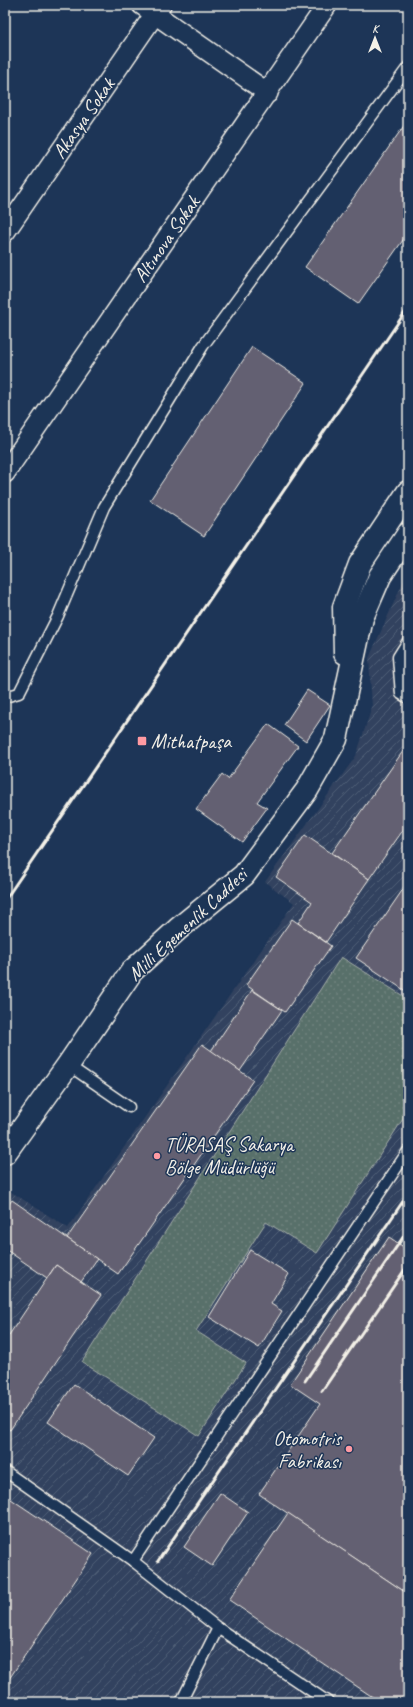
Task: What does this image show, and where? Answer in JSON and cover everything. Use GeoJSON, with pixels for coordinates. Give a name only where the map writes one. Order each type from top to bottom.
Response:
{"type":"FeatureCollection","features":[{"type":"Feature","properties":{"kind":"main road","name":"Milli Egemenlik Caddesi"},"geometry":{"type":"LineString","coordinates":[[346,686],[344,607],[360,564],[408,492]]}},
{"type":"Feature","properties":{"kind":"main road","name":"Milli Egemenlik Caddesi"},"geometry":{"type":"LineString","coordinates":[[5,1153],[68,1065],[132,971],[178,929],[244,874],[307,790],[336,738],[346,686],[362,618],[380,576],[408,534]]}},
{"type":"Feature","properties":{"kind":"street","name":"Altınova Sokak"},"geometry":{"type":"LineString","coordinates":[[5,472],[328,5]]}},
{"type":"Feature","properties":{"kind":"street"},"geometry":{"type":"LineString","coordinates":[[153,8],[268,93]]}},
{"type":"Feature","properties":{"kind":"street","name":"Akasya Sokak"},"geometry":{"type":"LineString","coordinates":[[5,232],[153,8]]}},
{"type":"Feature","properties":{"kind":"lane"},"geometry":{"type":"LineString","coordinates":[[5,697],[19,693],[58,616],[104,507],[203,346],[408,67]]}},
{"type":"Feature","properties":{"kind":"lane"},"geometry":{"type":"LineString","coordinates":[[408,641],[398,657],[401,694],[408,698]]}},
{"type":"Feature","properties":{"kind":"lane"},"geometry":{"type":"LineString","coordinates":[[68,1065],[129,1107]]}},
{"type":"Feature","properties":{"kind":"lane"},"geometry":{"type":"LineString","coordinates":[[133,1561],[408,1151]]}},
{"type":"Feature","properties":{"kind":"lane"},"geometry":{"type":"LineString","coordinates":[[5,1471],[133,1561],[218,1628],[328,1702]]}},
{"type":"Feature","properties":{"kind":"lane"},"geometry":{"type":"LineString","coordinates":[[181,1702],[218,1628]]}},
{"type":"Feature","properties":{"kind":"shaded area"},"geometry":{"type":"Polygon","coordinates":[[[408,571],[408,1702],[5,1702],[5,1188],[68,1228],[294,903],[265,882],[356,756],[372,707],[369,658],[408,571]]]}},
{"type":"Feature","properties":{"kind":"green space"},"geometry":{"type":"Polygon","coordinates":[[[341,957],[408,999],[408,1111],[317,1253],[266,1222],[196,1331],[246,1363],[199,1436],[82,1362],[341,957]]]}},
{"type":"Feature","properties":{"kind":"building"},"geometry":{"type":"Polygon","coordinates":[[[408,120],[408,233],[358,304],[305,267],[408,120]]]}},
{"type":"Feature","properties":{"kind":"building"},"geometry":{"type":"Polygon","coordinates":[[[252,347],[306,383],[204,536],[150,500],[252,347]]]}},
{"type":"Feature","properties":{"kind":"building"},"geometry":{"type":"Polygon","coordinates":[[[307,690],[330,705],[306,741],[284,725],[307,690]]]}},
{"type":"Feature","properties":{"kind":"building","name":"Mithatpaşa"},"geometry":{"type":"Polygon","coordinates":[[[268,724],[298,746],[257,802],[267,808],[242,842],[196,809],[222,774],[228,779],[268,724]]]}},
{"type":"Feature","properties":{"kind":"building"},"geometry":{"type":"Polygon","coordinates":[[[408,744],[408,823],[369,879],[332,853],[408,744]]]}},
{"type":"Feature","properties":{"kind":"building"},"geometry":{"type":"Polygon","coordinates":[[[305,835],[369,879],[326,942],[298,923],[312,902],[276,877],[305,835]]]}},
{"type":"Feature","properties":{"kind":"building"},"geometry":{"type":"Polygon","coordinates":[[[408,882],[408,991],[407,992],[356,958],[408,882]]]}},
{"type":"Feature","properties":{"kind":"building"},"geometry":{"type":"Polygon","coordinates":[[[292,919],[331,946],[285,1012],[246,985],[292,919]]]}},
{"type":"Feature","properties":{"kind":"building"},"geometry":{"type":"Polygon","coordinates":[[[252,990],[282,1010],[240,1071],[211,1051],[252,990]]]}},
{"type":"Feature","properties":{"kind":"building"},"geometry":{"type":"Polygon","coordinates":[[[202,1044],[253,1080],[118,1274],[67,1238],[202,1044]]]}},
{"type":"Feature","properties":{"kind":"building"},"geometry":{"type":"Polygon","coordinates":[[[12,1200],[97,1259],[81,1282],[56,1265],[47,1278],[5,1249],[5,1209],[12,1200]]]}},
{"type":"Feature","properties":{"kind":"building","name":"Otomotris Fabrikası"},"geometry":{"type":"Polygon","coordinates":[[[389,1237],[408,1250],[408,1594],[259,1494],[320,1404],[290,1384],[389,1237]]]}},
{"type":"Feature","properties":{"kind":"building"},"geometry":{"type":"Polygon","coordinates":[[[250,1250],[289,1274],[271,1304],[282,1311],[259,1348],[209,1317],[250,1250]]]}},
{"type":"Feature","properties":{"kind":"building"},"geometry":{"type":"Polygon","coordinates":[[[56,1265],[101,1295],[10,1430],[5,1427],[5,1341],[56,1265]]]}},
{"type":"Feature","properties":{"kind":"building"},"geometry":{"type":"Polygon","coordinates":[[[74,1384],[154,1438],[128,1476],[48,1422],[74,1384]]]}},
{"type":"Feature","properties":{"kind":"building"},"geometry":{"type":"Polygon","coordinates":[[[220,1493],[248,1512],[212,1566],[184,1547],[220,1493]]]}},
{"type":"Feature","properties":{"kind":"building"},"geometry":{"type":"Polygon","coordinates":[[[5,1495],[93,1554],[5,1685],[5,1495]]]}},
{"type":"Feature","properties":{"kind":"building"},"geometry":{"type":"Polygon","coordinates":[[[288,1513],[408,1594],[408,1702],[380,1702],[229,1600],[288,1513]]]}},
{"type":"Feature","properties":{"kind":"railway"},"geometry":{"type":"LineString","coordinates":[[5,900],[408,308]]}},
{"type":"Feature","properties":{"kind":"railway"},"geometry":{"type":"LineString","coordinates":[[158,1561],[408,1194]]}},
{"type":"Feature","properties":{"kind":"railway"},"geometry":{"type":"LineString","coordinates":[[305,1381],[408,1230]]}},
{"type":"Feature","properties":{"kind":"railway"},"geometry":{"type":"LineString","coordinates":[[322,1391],[408,1265]]}},
{"type":"Feature","properties":{"kind":"place","name":"Mithatpaşa"},"geometry":{"type":"Point","coordinates":[142,741]}},
{"type":"Feature","properties":{"kind":"place","name":"TÜRASAŞ Sakarya Bölge Müdürlüğü"},"geometry":{"type":"Point","coordinates":[157,1156]}},
{"type":"Feature","properties":{"kind":"place","name":"Otomotris Fabrikası"},"geometry":{"type":"Point","coordinates":[349,1449]}}]}
